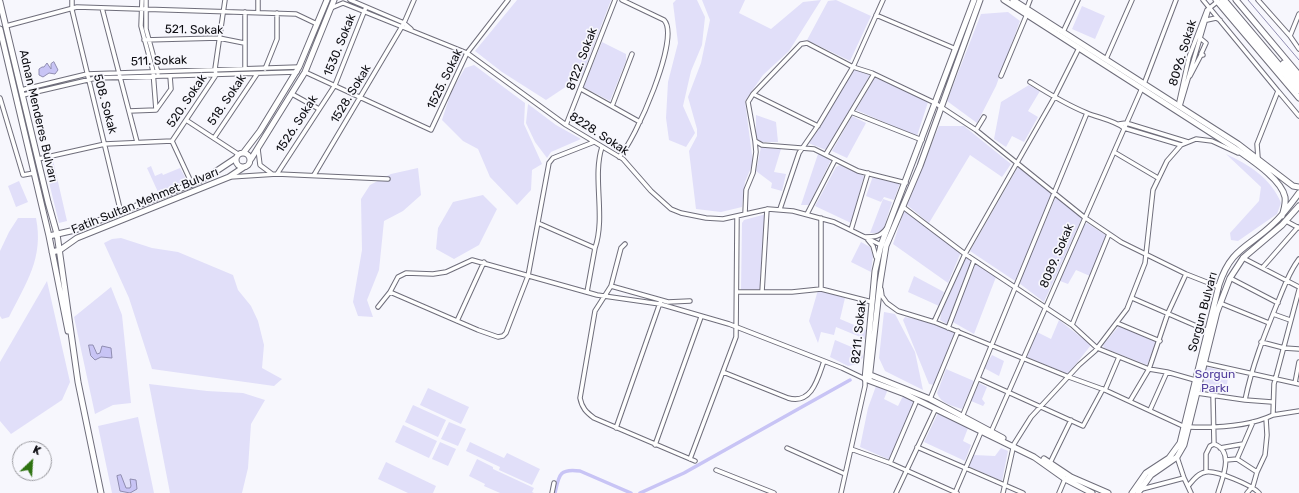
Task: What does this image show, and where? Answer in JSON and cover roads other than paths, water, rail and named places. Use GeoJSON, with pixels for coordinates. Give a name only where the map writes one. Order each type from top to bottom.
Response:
{"type":"FeatureCollection","features":[{"type":"Feature","properties":{"kind":"highway"},"geometry":{"type":"LineString","coordinates":[[1229,0],[1299,82]]}},
{"type":"Feature","properties":{"kind":"highway"},"geometry":{"type":"LineString","coordinates":[[1219,1],[1299,90]]}},
{"type":"Feature","properties":{"kind":"main road","name":"Fatih Sultan Mehmet Bulvarı"},"geometry":{"type":"LineString","coordinates":[[49,236],[75,230],[192,184],[209,176],[239,155],[260,131],[298,70],[326,0]]}},
{"type":"Feature","properties":{"kind":"main road","name":"Fatih Sultan Mehmet Bulvarı"},"geometry":{"type":"LineString","coordinates":[[52,252],[60,250],[77,238],[229,177],[249,164],[305,72],[334,0]]}},
{"type":"Feature","properties":{"kind":"main road"},"geometry":{"type":"LineString","coordinates":[[957,50],[974,0]]}},
{"type":"Feature","properties":{"kind":"main road"},"geometry":{"type":"LineString","coordinates":[[980,0],[942,107],[886,246],[866,376],[930,399],[1014,446],[1050,463],[1071,477],[1108,493]]}},
{"type":"Feature","properties":{"kind":"main road"},"geometry":{"type":"LineString","coordinates":[[1004,0],[1258,158],[1293,186],[1299,187]]}},
{"type":"Feature","properties":{"kind":"main road"},"geometry":{"type":"LineString","coordinates":[[1013,0],[1106,59],[1143,86]]}},
{"type":"Feature","properties":{"kind":"main road"},"geometry":{"type":"LineString","coordinates":[[1236,0],[1299,75]]}},
{"type":"Feature","properties":{"kind":"main road"},"geometry":{"type":"LineString","coordinates":[[1219,1],[1299,98]]}},
{"type":"Feature","properties":{"kind":"main road","name":"Adnan Menderes Bulvarı"},"geometry":{"type":"LineString","coordinates":[[0,2],[60,250]]}},
{"type":"Feature","properties":{"kind":"main road","name":"Adnan Menderes Bulvarı"},"geometry":{"type":"LineString","coordinates":[[0,29],[52,252]]}},
{"type":"Feature","properties":{"kind":"main road","name":"8211. Sokak"},"geometry":{"type":"LineString","coordinates":[[957,50],[935,102],[906,183],[881,245],[875,271],[866,376],[981,432],[1014,446],[1034,457],[1064,479],[1092,493]]}},
{"type":"Feature","properties":{"kind":"main road"},"geometry":{"type":"LineString","coordinates":[[1179,109],[1234,147],[1272,177],[1281,187],[1285,196],[1282,216]]}},
{"type":"Feature","properties":{"kind":"main road"},"geometry":{"type":"LineString","coordinates":[[244,167],[238,165],[239,155],[248,154],[251,159]]}},
{"type":"Feature","properties":{"kind":"main road","name":"Sorgun Bulvarı"},"geometry":{"type":"LineString","coordinates":[[1177,457],[1184,445],[1195,380],[1219,287],[1228,262],[1235,254],[1282,216],[1299,193]]}},
{"type":"Feature","properties":{"kind":"main road","name":"Sorgun Bulvarı"},"geometry":{"type":"LineString","coordinates":[[1132,493],[1146,473],[1174,454],[1180,443],[1187,427],[1197,393],[1220,303],[1230,278],[1243,258],[1286,221],[1299,206]]}},
{"type":"Feature","properties":{"kind":"main road"},"geometry":{"type":"LineString","coordinates":[[60,250],[73,348]]}},
{"type":"Feature","properties":{"kind":"main road"},"geometry":{"type":"LineString","coordinates":[[52,252],[73,348],[101,493]]}},
{"type":"Feature","properties":{"kind":"main road"},"geometry":{"type":"LineString","coordinates":[[1235,254],[1243,258]]}},
{"type":"Feature","properties":{"kind":"main road"},"geometry":{"type":"LineString","coordinates":[[1222,277],[1230,278]]}},
{"type":"Feature","properties":{"kind":"main road"},"geometry":{"type":"LineString","coordinates":[[1140,491],[1154,472],[1177,457]]}},
{"type":"Feature","properties":{"kind":"street","name":"508. Sokak"},"geometry":{"type":"LineString","coordinates":[[72,0],[72,10],[88,80],[121,213]]}},
{"type":"Feature","properties":{"kind":"street"},"geometry":{"type":"LineString","coordinates":[[142,0],[148,40],[158,71],[158,76]]}},
{"type":"Feature","properties":{"kind":"street"},"geometry":{"type":"LineString","coordinates":[[146,0],[141,26],[153,76],[156,110]]}},
{"type":"Feature","properties":{"kind":"street","name":"520. Sokak"},"geometry":{"type":"LineString","coordinates":[[172,141],[216,74],[219,38],[225,0]]}},
{"type":"Feature","properties":{"kind":"street"},"geometry":{"type":"LineString","coordinates":[[258,0],[258,12]]}},
{"type":"Feature","properties":{"kind":"street"},"geometry":{"type":"LineString","coordinates":[[350,0],[404,23],[412,30]]}},
{"type":"Feature","properties":{"kind":"street","name":"1528. Sokak"},"geometry":{"type":"LineString","coordinates":[[314,175],[402,28],[414,0]]}},
{"type":"Feature","properties":{"kind":"street","name":"1525. Sokak"},"geometry":{"type":"LineString","coordinates":[[361,98],[431,130],[467,53],[508,0]]}},
{"type":"Feature","properties":{"kind":"street","name":"8122. Sokak"},"geometry":{"type":"LineString","coordinates":[[566,125],[615,0]]}},
{"type":"Feature","properties":{"kind":"street"},"geometry":{"type":"LineString","coordinates":[[620,157],[640,122],[662,67],[667,41],[668,24],[664,20],[622,0]]}},
{"type":"Feature","properties":{"kind":"street"},"geometry":{"type":"LineString","coordinates":[[780,209],[802,147],[818,126],[853,67],[883,0]]}},
{"type":"Feature","properties":{"kind":"street"},"geometry":{"type":"LineString","coordinates":[[1027,8],[1030,0]]}},
{"type":"Feature","properties":{"kind":"street"},"geometry":{"type":"LineString","coordinates":[[1063,32],[1078,0]]}},
{"type":"Feature","properties":{"kind":"street"},"geometry":{"type":"LineString","coordinates":[[1106,59],[1132,0]]}},
{"type":"Feature","properties":{"kind":"street","name":"8089. Sokak"},"geometry":{"type":"LineString","coordinates":[[991,432],[1010,393],[1084,217],[1143,86],[1176,0]]}},
{"type":"Feature","properties":{"kind":"street"},"geometry":{"type":"LineString","coordinates":[[1203,0],[1299,116]]}},
{"type":"Feature","properties":{"kind":"street"},"geometry":{"type":"LineString","coordinates":[[1258,0],[1290,36],[1299,49]]}},
{"type":"Feature","properties":{"kind":"street","name":"8096. Sokak"},"geometry":{"type":"LineString","coordinates":[[1179,109],[1179,102],[1189,58],[1207,10],[1219,1]]}},
{"type":"Feature","properties":{"kind":"street"},"geometry":{"type":"LineString","coordinates":[[331,8],[343,3],[402,28],[412,30]]}},
{"type":"Feature","properties":{"kind":"street"},"geometry":{"type":"LineString","coordinates":[[6,26],[72,10],[77,7],[224,10],[296,14],[317,24]]}},
{"type":"Feature","properties":{"kind":"street","name":"1530. Sokak"},"geometry":{"type":"LineString","coordinates":[[335,85],[366,7]]}},
{"type":"Feature","properties":{"kind":"street"},"geometry":{"type":"LineString","coordinates":[[102,8],[138,142]]}},
{"type":"Feature","properties":{"kind":"street","name":"8096. Sokak"},"geometry":{"type":"LineString","coordinates":[[1179,109],[1210,8]]}},
{"type":"Feature","properties":{"kind":"street"},"geometry":{"type":"LineString","coordinates":[[245,12],[245,69]]}},
{"type":"Feature","properties":{"kind":"street"},"geometry":{"type":"LineString","coordinates":[[263,73],[277,39],[277,13]]}},
{"type":"Feature","properties":{"kind":"street"},"geometry":{"type":"LineString","coordinates":[[876,14],[957,50]]}},
{"type":"Feature","properties":{"kind":"street"},"geometry":{"type":"LineString","coordinates":[[1001,76],[1026,14]]}},
{"type":"Feature","properties":{"kind":"street"},"geometry":{"type":"LineString","coordinates":[[1290,36],[1299,16]]}},
{"type":"Feature","properties":{"kind":"street","name":"8096. Sokak"},"geometry":{"type":"LineString","coordinates":[[1206,21],[1216,18],[1221,21]]}},
{"type":"Feature","properties":{"kind":"street","name":"8228. Sokak"},"geometry":{"type":"LineString","coordinates":[[412,30],[467,53],[566,125],[620,157],[651,191],[671,208],[681,213],[706,218],[738,217],[767,209],[780,209],[807,214],[834,222],[881,245]]}},
{"type":"Feature","properties":{"kind":"street","name":"521. Sokak"},"geometry":{"type":"LineString","coordinates":[[144,40],[219,38],[244,43]]}},
{"type":"Feature","properties":{"kind":"street"},"geometry":{"type":"LineString","coordinates":[[1188,78],[1201,55],[1203,55],[1201,54],[1206,43],[1200,38]]}},
{"type":"Feature","properties":{"kind":"street"},"geometry":{"type":"LineString","coordinates":[[745,214],[746,190],[753,173],[756,152],[748,102],[752,94],[801,44],[807,43],[853,67],[874,74],[935,102],[976,130],[1055,192],[1084,217],[1109,234],[1147,256],[1219,287]]}},
{"type":"Feature","properties":{"kind":"street"},"geometry":{"type":"LineString","coordinates":[[934,322],[965,254],[1016,162],[1054,98],[1079,48]]}},
{"type":"Feature","properties":{"kind":"street"},"geometry":{"type":"LineString","coordinates":[[612,106],[632,54]]}},
{"type":"Feature","properties":{"kind":"street","name":"511. Sokak"},"geometry":{"type":"LineString","coordinates":[[22,93],[87,74],[265,68],[298,70]]}},
{"type":"Feature","properties":{"kind":"street","name":"511. Sokak"},"geometry":{"type":"LineString","coordinates":[[22,93],[88,80],[153,76],[257,74],[298,70]]}},
{"type":"Feature","properties":{"kind":"street"},"geometry":{"type":"LineString","coordinates":[[305,72],[361,98]]}},
{"type":"Feature","properties":{"kind":"street","name":"518. Sokak"},"geometry":{"type":"LineString","coordinates":[[214,138],[257,74]]}},
{"type":"Feature","properties":{"kind":"street"},"geometry":{"type":"LineString","coordinates":[[826,154],[874,74]]}},
{"type":"Feature","properties":{"kind":"street"},"geometry":{"type":"LineString","coordinates":[[156,110],[171,89],[170,76]]}},
{"type":"Feature","properties":{"kind":"street"},"geometry":{"type":"LineString","coordinates":[[1030,82],[1054,98],[1087,113],[1119,124],[1124,128],[1180,145]]}},
{"type":"Feature","properties":{"kind":"street","name":"1526. Sokak"},"geometry":{"type":"LineString","coordinates":[[277,174],[335,85]]}},
{"type":"Feature","properties":{"kind":"street"},"geometry":{"type":"LineString","coordinates":[[581,89],[640,122]]}},
{"type":"Feature","properties":{"kind":"street"},"geometry":{"type":"LineString","coordinates":[[1258,158],[1258,144],[1278,91]]}},
{"type":"Feature","properties":{"kind":"street"},"geometry":{"type":"LineString","coordinates":[[292,94],[319,109]]}},
{"type":"Feature","properties":{"kind":"street"},"geometry":{"type":"LineString","coordinates":[[752,94],[818,126]]}},
{"type":"Feature","properties":{"kind":"street"},"geometry":{"type":"LineString","coordinates":[[0,98],[23,175],[34,173]]}},
{"type":"Feature","properties":{"kind":"street"},"geometry":{"type":"LineString","coordinates":[[129,111],[156,110]]}},
{"type":"Feature","properties":{"kind":"street"},"geometry":{"type":"LineString","coordinates":[[851,112],[922,140]]}},
{"type":"Feature","properties":{"kind":"street"},"geometry":{"type":"LineString","coordinates":[[962,417],[993,345],[1015,287],[1087,113]]}},
{"type":"Feature","properties":{"kind":"street"},"geometry":{"type":"LineString","coordinates":[[976,130],[984,117]]}},
{"type":"Feature","properties":{"kind":"street"},"geometry":{"type":"LineString","coordinates":[[186,120],[239,155]]}},
{"type":"Feature","properties":{"kind":"street"},"geometry":{"type":"LineString","coordinates":[[1119,124],[1126,123],[1188,142]]}},
{"type":"Feature","properties":{"kind":"street"},"geometry":{"type":"LineString","coordinates":[[1003,493],[1014,446],[1031,417],[1079,365],[1097,348],[1127,309],[1147,256],[1151,200],[1158,178],[1168,161],[1180,145],[1196,140],[1212,142],[1251,160]]}},
{"type":"Feature","properties":{"kind":"street"},"geometry":{"type":"LineString","coordinates":[[38,159],[105,144],[172,141],[192,184]]}},
{"type":"Feature","properties":{"kind":"street"},"geometry":{"type":"LineString","coordinates":[[755,141],[762,145],[802,147],[826,154],[849,168],[906,183]]}},
{"type":"Feature","properties":{"kind":"street"},"geometry":{"type":"LineString","coordinates":[[390,292],[489,334],[503,336],[506,333],[528,276],[549,163],[553,158],[594,142]]}},
{"type":"Feature","properties":{"kind":"street"},"geometry":{"type":"LineString","coordinates":[[587,292],[595,248],[600,232],[599,167],[602,147]]}},
{"type":"Feature","properties":{"kind":"street"},"geometry":{"type":"LineString","coordinates":[[258,149],[260,165],[272,174]]}},
{"type":"Feature","properties":{"kind":"street"},"geometry":{"type":"LineString","coordinates":[[1114,152],[1158,178]]}},
{"type":"Feature","properties":{"kind":"street"},"geometry":{"type":"LineString","coordinates":[[807,214],[835,160]]}},
{"type":"Feature","properties":{"kind":"street"},"geometry":{"type":"LineString","coordinates":[[850,230],[868,173]]}},
{"type":"Feature","properties":{"kind":"street"},"geometry":{"type":"LineString","coordinates":[[229,177],[277,174],[388,179]]}},
{"type":"Feature","properties":{"kind":"street"},"geometry":{"type":"LineString","coordinates":[[903,207],[965,254],[1072,324],[1097,348],[1149,369],[1167,372],[1195,380]]}},
{"type":"Feature","properties":{"kind":"street"},"geometry":{"type":"LineString","coordinates":[[762,292],[767,209]]}},
{"type":"Feature","properties":{"kind":"street"},"geometry":{"type":"LineString","coordinates":[[690,459],[736,337],[738,217]]}},
{"type":"Feature","properties":{"kind":"street"},"geometry":{"type":"LineString","coordinates":[[821,218],[821,289]]}},
{"type":"Feature","properties":{"kind":"street"},"geometry":{"type":"LineString","coordinates":[[1263,267],[1298,228],[1286,221]]}},
{"type":"Feature","properties":{"kind":"street"},"geometry":{"type":"LineString","coordinates":[[864,237],[875,237],[883,233],[890,222]]}},
{"type":"Feature","properties":{"kind":"street"},"geometry":{"type":"LineString","coordinates":[[538,223],[595,248]]}},
{"type":"Feature","properties":{"kind":"street"},"geometry":{"type":"LineString","coordinates":[[1072,324],[1109,234]]}},
{"type":"Feature","properties":{"kind":"street"},"geometry":{"type":"LineString","coordinates":[[864,237],[873,246],[877,255],[875,271]]}},
{"type":"Feature","properties":{"kind":"street"},"geometry":{"type":"LineString","coordinates":[[624,244],[621,248],[611,286],[606,297],[595,311],[580,398],[581,406],[587,413],[616,428],[695,461]]}},
{"type":"Feature","properties":{"kind":"street"},"geometry":{"type":"LineString","coordinates":[[1243,258],[1263,267],[1299,288],[1275,379],[1272,402],[1273,415]]}},
{"type":"Feature","properties":{"kind":"street"},"geometry":{"type":"LineString","coordinates":[[378,308],[390,292],[398,277],[406,273],[433,274],[446,272],[472,260],[484,262],[528,276],[606,297],[660,302],[690,301]]}},
{"type":"Feature","properties":{"kind":"street"},"geometry":{"type":"LineString","coordinates":[[948,328],[974,260]]}},
{"type":"Feature","properties":{"kind":"street"},"geometry":{"type":"LineString","coordinates":[[1245,400],[1250,374],[1261,342],[1278,303],[1285,281],[1299,260]]}},
{"type":"Feature","properties":{"kind":"street"},"geometry":{"type":"LineString","coordinates":[[456,321],[484,262]]}},
{"type":"Feature","properties":{"kind":"street"},"geometry":{"type":"LineString","coordinates":[[1130,401],[1149,369],[1160,341],[1168,313],[1186,274]]}},
{"type":"Feature","properties":{"kind":"street"},"geometry":{"type":"LineString","coordinates":[[1230,278],[1278,303]]}},
{"type":"Feature","properties":{"kind":"street"},"geometry":{"type":"LineString","coordinates":[[880,283],[882,296],[887,303],[898,311],[934,322],[993,345],[1104,390],[1187,427],[1213,428],[1253,422],[1273,415],[1299,411]]}},
{"type":"Feature","properties":{"kind":"street"},"geometry":{"type":"LineString","coordinates":[[611,286],[701,317],[737,327],[866,376],[841,493]]}},
{"type":"Feature","properties":{"kind":"street"},"geometry":{"type":"LineString","coordinates":[[737,292],[792,292],[821,289],[872,302]]}},
{"type":"Feature","properties":{"kind":"street"},"geometry":{"type":"LineString","coordinates":[[1132,298],[1208,331]]}},
{"type":"Feature","properties":{"kind":"street"},"geometry":{"type":"LineString","coordinates":[[616,428],[660,302]]}},
{"type":"Feature","properties":{"kind":"street"},"geometry":{"type":"LineString","coordinates":[[1220,303],[1269,323]]}},
{"type":"Feature","properties":{"kind":"street"},"geometry":{"type":"LineString","coordinates":[[1273,314],[1290,320]]}},
{"type":"Feature","properties":{"kind":"street"},"geometry":{"type":"LineString","coordinates":[[655,445],[701,317]]}},
{"type":"Feature","properties":{"kind":"street"},"geometry":{"type":"LineString","coordinates":[[1117,323],[1160,341]]}},
{"type":"Feature","properties":{"kind":"street"},"geometry":{"type":"LineString","coordinates":[[930,399],[958,331]]}},
{"type":"Feature","properties":{"kind":"street"},"geometry":{"type":"LineString","coordinates":[[1261,342],[1284,348],[1299,348]]}},
{"type":"Feature","properties":{"kind":"street"},"geometry":{"type":"LineString","coordinates":[[979,379],[1083,426],[1104,390],[1119,357]]}},
{"type":"Feature","properties":{"kind":"street"},"geometry":{"type":"LineString","coordinates":[[723,372],[788,398],[797,400],[808,394],[813,389],[824,361]]}},
{"type":"Feature","properties":{"kind":"street"},"geometry":{"type":"LineString","coordinates":[[1295,383],[1299,362]]}},
{"type":"Feature","properties":{"kind":"street"},"geometry":{"type":"LineString","coordinates":[[1204,363],[1299,384]]}},
{"type":"Feature","properties":{"kind":"street"},"geometry":{"type":"LineString","coordinates":[[1150,410],[1167,372]]}},
{"type":"Feature","properties":{"kind":"street"},"geometry":{"type":"LineString","coordinates":[[1197,393],[1245,400],[1272,402]]}},
{"type":"Feature","properties":{"kind":"street"},"geometry":{"type":"LineString","coordinates":[[1213,396],[1214,444]]}},
{"type":"Feature","properties":{"kind":"street"},"geometry":{"type":"LineString","coordinates":[[890,463],[917,400]]}},
{"type":"Feature","properties":{"kind":"street"},"geometry":{"type":"LineString","coordinates":[[896,493],[935,410]]}},
{"type":"Feature","properties":{"kind":"street"},"geometry":{"type":"LineString","coordinates":[[1246,493],[1253,486],[1257,472],[1265,455],[1267,435],[1266,418]]}},
{"type":"Feature","properties":{"kind":"street"},"geometry":{"type":"LineString","coordinates":[[1050,463],[1071,420]]}},
{"type":"Feature","properties":{"kind":"street"},"geometry":{"type":"LineString","coordinates":[[1237,459],[1253,422]]}},
{"type":"Feature","properties":{"kind":"street"},"geometry":{"type":"LineString","coordinates":[[851,449],[890,463],[956,493],[965,467],[981,432]]}},
{"type":"Feature","properties":{"kind":"street"},"geometry":{"type":"LineString","coordinates":[[1214,444],[1220,448],[1226,460],[1218,493]]}},
{"type":"Feature","properties":{"kind":"street"},"geometry":{"type":"LineString","coordinates":[[1206,472],[1206,454],[1210,446],[1214,444]]}},
{"type":"Feature","properties":{"kind":"street"},"geometry":{"type":"LineString","coordinates":[[1220,448],[1243,444]]}},
{"type":"Feature","properties":{"kind":"street"},"geometry":{"type":"LineString","coordinates":[[918,447],[1004,486],[1023,493]]}},
{"type":"Feature","properties":{"kind":"street"},"geometry":{"type":"LineString","coordinates":[[787,448],[846,474]]}},
{"type":"Feature","properties":{"kind":"street"},"geometry":{"type":"LineString","coordinates":[[1177,457],[1184,478],[1192,493]]}},
{"type":"Feature","properties":{"kind":"street"},"geometry":{"type":"LineString","coordinates":[[1226,460],[1237,459],[1257,472]]}},
{"type":"Feature","properties":{"kind":"street"},"geometry":{"type":"LineString","coordinates":[[716,470],[774,493]]}},
{"type":"Feature","properties":{"kind":"street"},"geometry":{"type":"LineString","coordinates":[[1189,485],[1199,475],[1206,472],[1223,475],[1253,486],[1259,493]]}},
{"type":"Feature","properties":{"kind":"street"},"geometry":{"type":"LineString","coordinates":[[1140,491],[1163,482],[1184,478]]}},
{"type":"Feature","properties":{"kind":"street"},"geometry":{"type":"LineString","coordinates":[[1059,493],[1064,479]]}},
{"type":"Feature","properties":{"kind":"street"},"geometry":{"type":"LineString","coordinates":[[552,493],[554,483]]}},
{"type":"Feature","properties":{"kind":"waterway"},"geometry":{"type":"LineString","coordinates":[[1248,0],[1299,60]]}},
{"type":"Feature","properties":{"kind":"waterway"},"geometry":{"type":"LineString","coordinates":[[640,493],[684,473],[850,380]]}},
{"type":"Feature","properties":{"kind":"waterway"},"geometry":{"type":"LineString","coordinates":[[555,493],[561,474],[573,470],[580,471],[631,493]]}},
{"type":"Feature","properties":{"kind":"park label","name":"Sorgun Parkı"},"geometry":{"type":"Point","coordinates":[1215,382]}}]}
